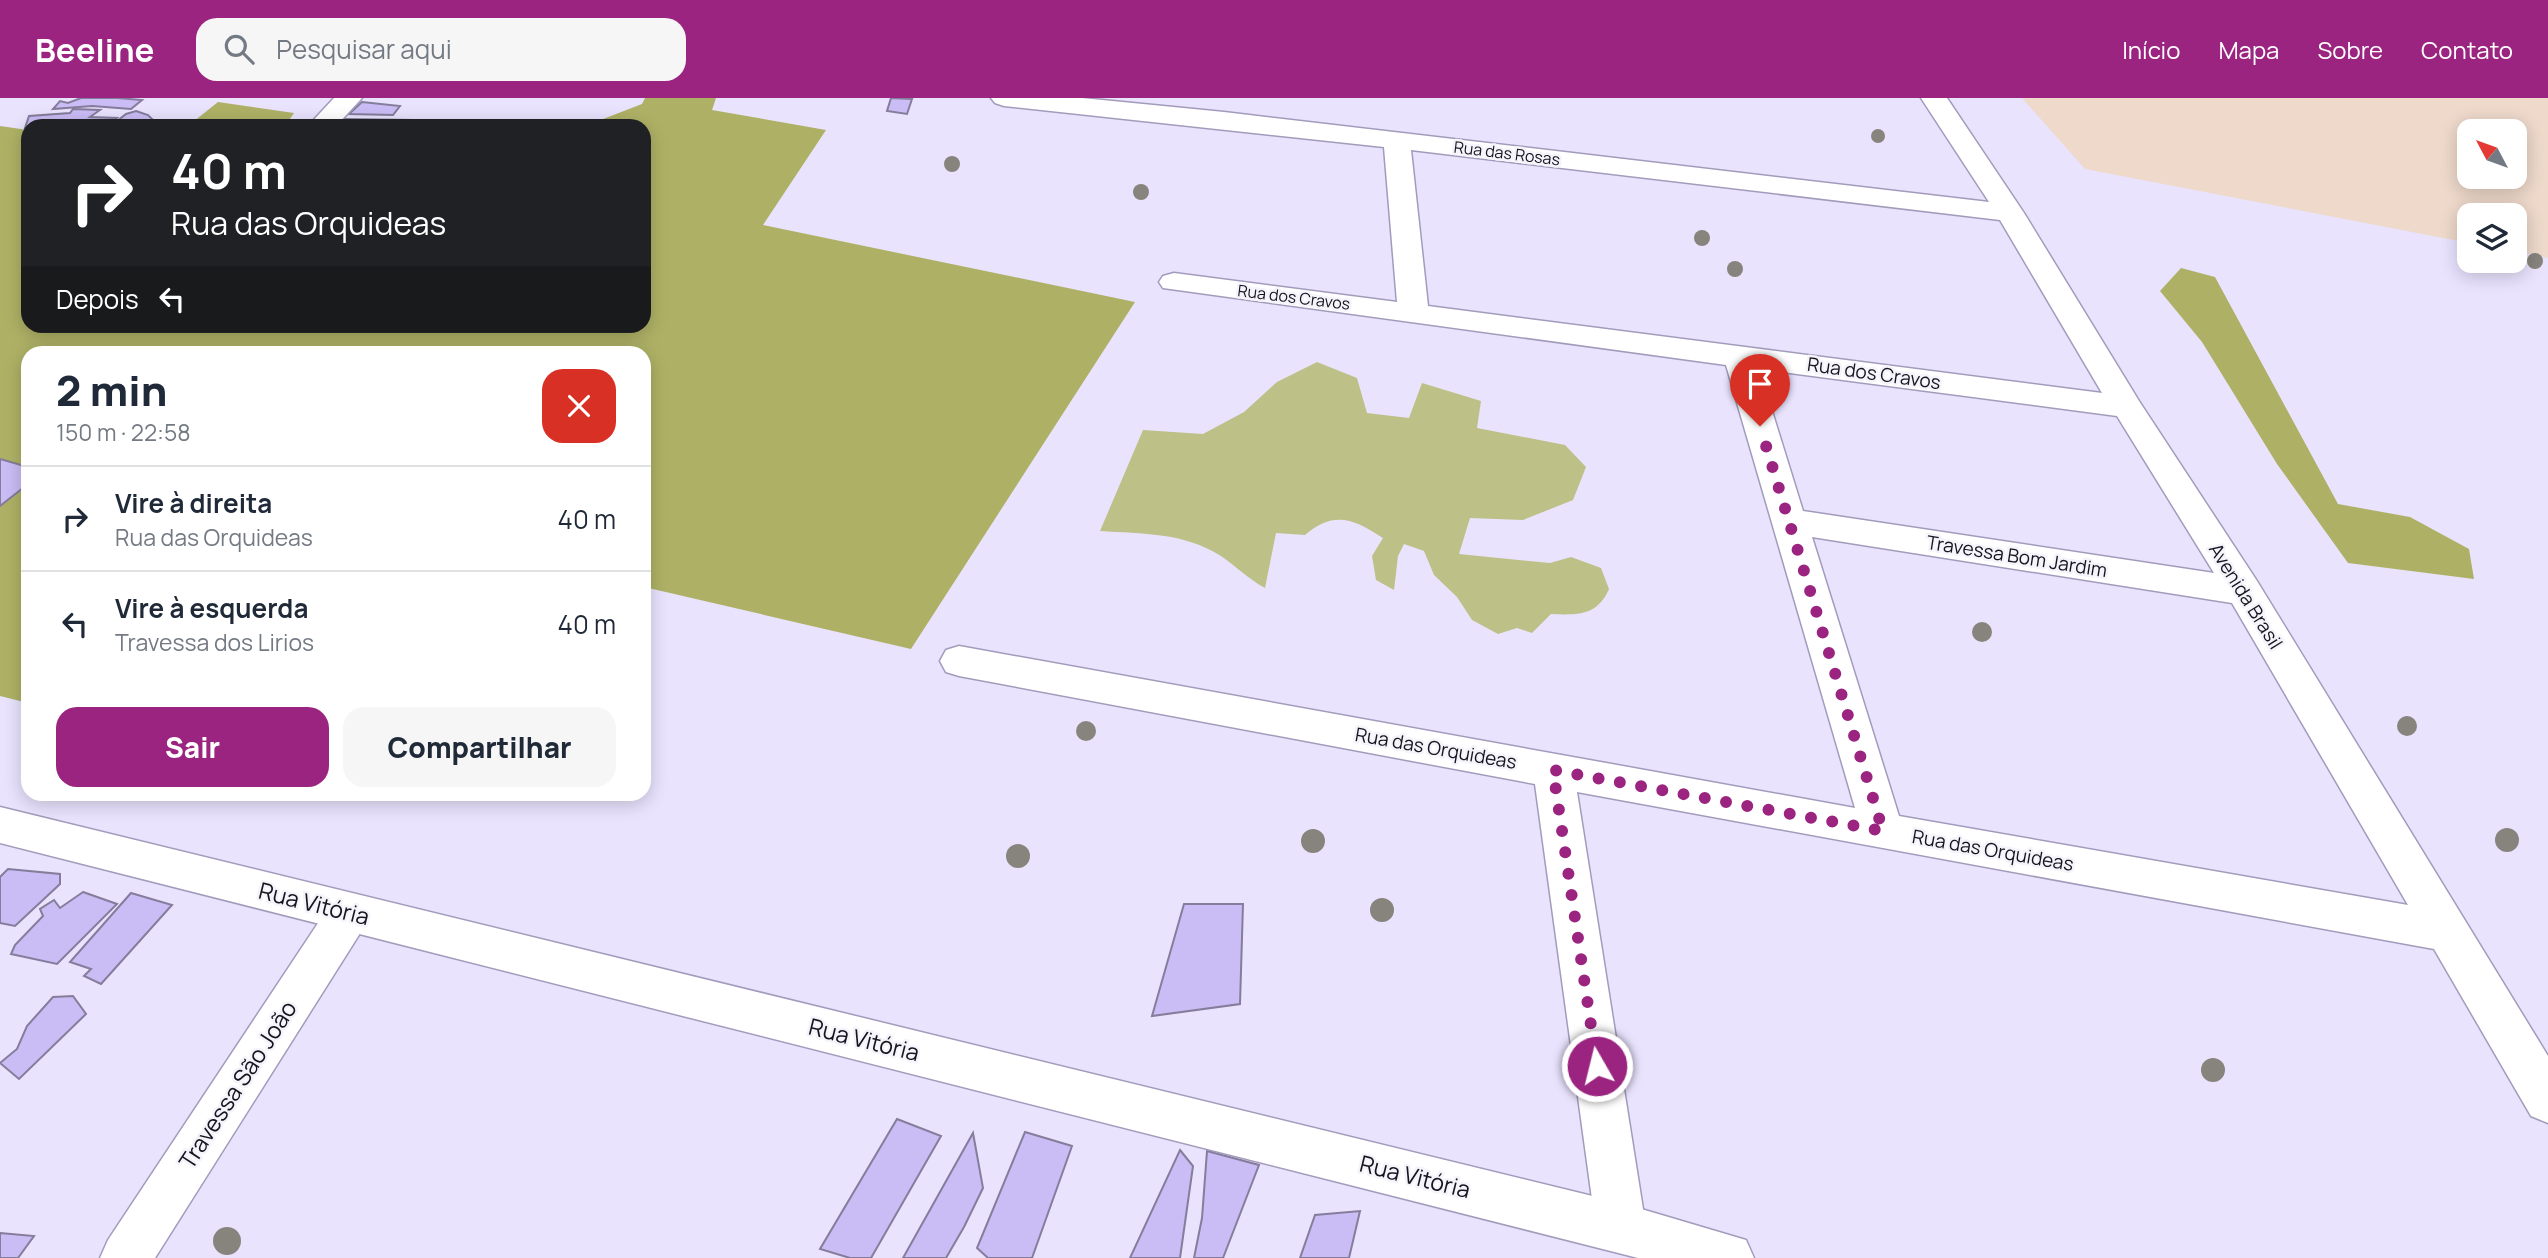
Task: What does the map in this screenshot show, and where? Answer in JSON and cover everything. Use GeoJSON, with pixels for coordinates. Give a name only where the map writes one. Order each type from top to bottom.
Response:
{"type":"FeatureCollection","features":[{"type":"Feature","properties":{"kind":"street"},"geometry":{"type":"LineString","coordinates":[[328,119],[349,98]]}},
{"type":"Feature","properties":{"kind":"street","name":"Rua das Rosas"},"geometry":{"type":"LineString","coordinates":[[1004,98],[1225,109],[1397,140],[2010,213]]}},
{"type":"Feature","properties":{"kind":"street","name":"Avenida Brasil"},"geometry":{"type":"LineString","coordinates":[[1934,98],[2010,213],[2127,407],[2244,591],[2548,1100]]}},
{"type":"Feature","properties":{"kind":"street"},"geometry":{"type":"LineString","coordinates":[[1397,140],[1413,312]]}},
{"type":"Feature","properties":{"kind":"street","name":"Rua dos Cravos"},"geometry":{"type":"LineString","coordinates":[[1174,282],[2127,407]]}},
{"type":"Feature","properties":{"kind":"street"},"geometry":{"type":"LineString","coordinates":[[1739,355],[1883,831]]}},
{"type":"Feature","properties":{"kind":"street","name":"Travessa Bom Jardim"},"geometry":{"type":"LineString","coordinates":[[1789,521],[2244,591]]}},
{"type":"Feature","properties":{"kind":"street","name":"Rua das Orquideas"},"geometry":{"type":"LineString","coordinates":[[959,661],[2450,932]]}},
{"type":"Feature","properties":{"kind":"street"},"geometry":{"type":"LineString","coordinates":[[1553,770],[1621,1228]]}},
{"type":"Feature","properties":{"kind":"street","name":"Rua Vitória"},"geometry":{"type":"LineString","coordinates":[[0,825],[1621,1228],[1728,1258]]}},
{"type":"Feature","properties":{"kind":"street","name":"Travessa São João"},"geometry":{"type":"LineString","coordinates":[[126,1258],[349,913]]}},
{"type":"Feature","properties":{"kind":"shaded area"},"geometry":{"type":"Polygon","coordinates":[[[2022,98],[2548,98],[2548,258],[2527,254],[2527,203],[2457,203],[2457,241],[2085,169],[2022,98]]]}},
{"type":"Feature","properties":{"kind":"green space"},"geometry":{"type":"Polygon","coordinates":[[[645,98],[716,98],[712,110],[826,130],[763,225],[1135,302],[911,649],[651,589],[651,346],[21,346],[21,701],[0,696],[0,126],[21,129],[21,333],[651,333],[651,119],[603,119],[642,104],[645,98]]]}},
{"type":"Feature","properties":{"kind":"green space"},"geometry":{"type":"Polygon","coordinates":[[[218,102],[294,113],[290,119],[197,119],[218,102]]]}},
{"type":"Feature","properties":{"kind":"green space"},"geometry":{"type":"Polygon","coordinates":[[[2181,268],[2215,277],[2338,504],[2410,517],[2469,549],[2474,579],[2348,563],[2277,464],[2202,342],[2160,291],[2181,268]]]}},
{"type":"Feature","properties":{"kind":"green space"},"geometry":{"type":"Polygon","coordinates":[[[1317,362],[1357,378],[1367,413],[1409,418],[1422,383],[1481,401],[1477,428],[1565,445],[1586,467],[1573,500],[1523,520],[1470,518],[1459,554],[1550,563],[1571,557],[1601,568],[1609,589],[1599,604],[1578,614],[1551,614],[1532,633],[1517,628],[1498,634],[1472,620],[1457,597],[1434,575],[1424,551],[1404,544],[1398,556],[1394,590],[1376,580],[1372,556],[1383,538],[1363,526],[1344,520],[1325,522],[1305,535],[1276,533],[1265,588],[1221,556],[1192,542],[1147,534],[1100,531],[1143,430],[1203,434],[1244,412],[1277,382],[1317,362]]]}},
{"type":"Feature","properties":{"kind":"building"},"geometry":{"type":"Polygon","coordinates":[[[81,98],[142,100],[131,109],[92,106],[53,109],[60,101],[68,103],[81,98]]]}},
{"type":"Feature","properties":{"kind":"building"},"geometry":{"type":"Polygon","coordinates":[[[891,98],[912,99],[907,114],[887,111],[891,98]]]}},
{"type":"Feature","properties":{"kind":"building"},"geometry":{"type":"Polygon","coordinates":[[[362,102],[400,106],[393,115],[349,114],[362,102]]]}},
{"type":"Feature","properties":{"kind":"building"},"geometry":{"type":"Polygon","coordinates":[[[73,109],[100,110],[90,117],[117,118],[28,119],[29,116],[70,113],[73,109]]]}},
{"type":"Feature","properties":{"kind":"building"},"geometry":{"type":"Polygon","coordinates":[[[136,111],[152,119],[120,119],[136,111]]]}},
{"type":"Feature","properties":{"kind":"building"},"geometry":{"type":"Polygon","coordinates":[[[0,459],[21,465],[21,490],[0,506],[0,459]]]}},
{"type":"Feature","properties":{"kind":"building"},"geometry":{"type":"Polygon","coordinates":[[[8,869],[60,874],[60,884],[15,926],[0,923],[0,877],[8,869]]]}},
{"type":"Feature","properties":{"kind":"building"},"geometry":{"type":"Polygon","coordinates":[[[83,892],[117,904],[57,964],[11,954],[15,945],[43,916],[40,909],[54,900],[60,908],[83,892]]]}},
{"type":"Feature","properties":{"kind":"building"},"geometry":{"type":"Polygon","coordinates":[[[131,893],[172,905],[101,984],[84,976],[91,969],[70,962],[131,893]]]}},
{"type":"Feature","properties":{"kind":"building"},"geometry":{"type":"Polygon","coordinates":[[[1184,904],[1243,904],[1240,1004],[1152,1016],[1184,904]]]}},
{"type":"Feature","properties":{"kind":"building"},"geometry":{"type":"Polygon","coordinates":[[[73,996],[86,1014],[19,1079],[0,1063],[17,1049],[27,1026],[53,997],[73,996]]]}},
{"type":"Feature","properties":{"kind":"building"},"geometry":{"type":"Polygon","coordinates":[[[897,1119],[941,1136],[871,1258],[850,1258],[820,1249],[897,1119]]]}},
{"type":"Feature","properties":{"kind":"building"},"geometry":{"type":"Polygon","coordinates":[[[1025,1132],[1072,1146],[1032,1258],[988,1258],[977,1248],[1025,1132]]]}},
{"type":"Feature","properties":{"kind":"building"},"geometry":{"type":"Polygon","coordinates":[[[973,1133],[983,1188],[964,1227],[946,1258],[903,1258],[973,1133]]]}},
{"type":"Feature","properties":{"kind":"building"},"geometry":{"type":"Polygon","coordinates":[[[1180,1150],[1193,1166],[1180,1258],[1130,1258],[1180,1150]]]}},
{"type":"Feature","properties":{"kind":"building"},"geometry":{"type":"Polygon","coordinates":[[[1207,1151],[1259,1165],[1223,1258],[1194,1258],[1202,1218],[1207,1151]]]}},
{"type":"Feature","properties":{"kind":"building"},"geometry":{"type":"Polygon","coordinates":[[[1360,1211],[1349,1258],[1300,1258],[1315,1215],[1360,1211]]]}},
{"type":"Feature","properties":{"kind":"building"},"geometry":{"type":"Polygon","coordinates":[[[0,1233],[34,1236],[18,1258],[0,1258],[0,1233]]]}},
{"type":"Feature","properties":{"kind":"route"},"geometry":{"type":"LineString","coordinates":[[1597,1066],[1553,770],[1883,831],[1760,426]]}}]}
